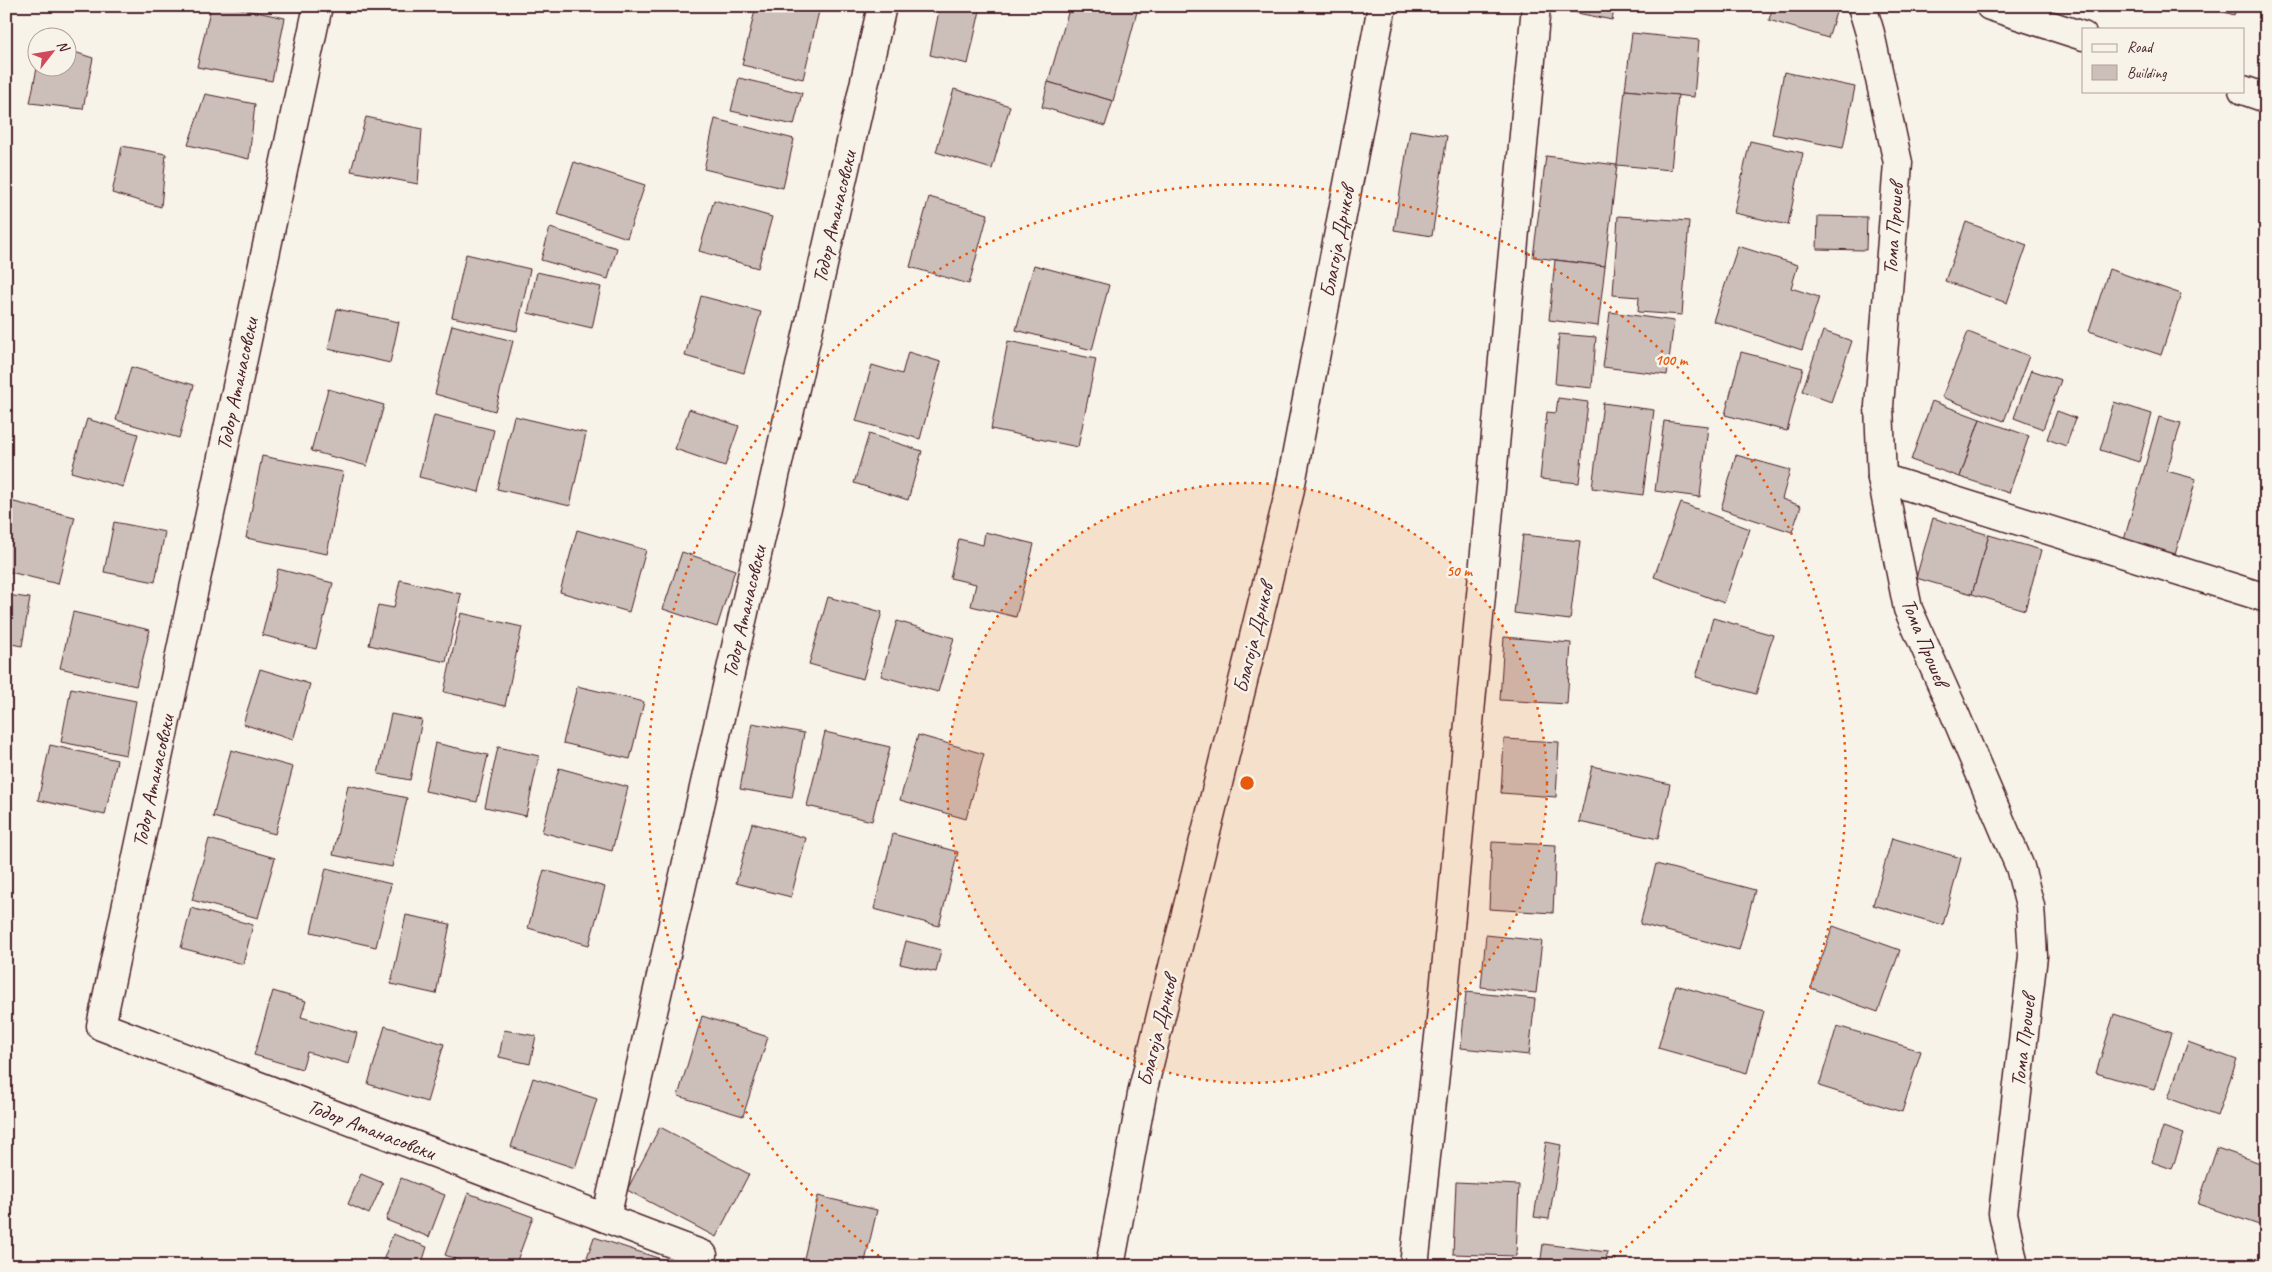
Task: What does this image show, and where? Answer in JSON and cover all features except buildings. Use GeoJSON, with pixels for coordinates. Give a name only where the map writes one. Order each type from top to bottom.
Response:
{"type":"FeatureCollection","features":[{"type":"Feature","properties":{"kind":"street","name":"Тодор Атанасовски"},"geometry":{"type":"LineString","coordinates":[[318,6],[101,1026],[703,1255]]}},
{"type":"Feature","properties":{"kind":"street","name":"Тодор Атанасовски"},"geometry":{"type":"LineString","coordinates":[[606,1218],[882,6]]}},
{"type":"Feature","properties":{"kind":"street","name":"Благоја Дрнков"},"geometry":{"type":"LineString","coordinates":[[1110,1266],[1142,1089],[1289,494],[1382,6]]}},
{"type":"Feature","properties":{"kind":"street"},"geometry":{"type":"LineString","coordinates":[[1414,1266],[1445,981],[1536,6]]}},
{"type":"Feature","properties":{"kind":"street","name":"Тома Прошев"},"geometry":{"type":"LineString","coordinates":[[1862,6],[1870,33],[1898,163],[1879,406],[1882,478],[1908,609],[1951,704],[2020,867],[2030,906],[2033,956],[2003,1213],[2014,1266]]}},
{"type":"Feature","properties":{"kind":"street"},"geometry":{"type":"LineString","coordinates":[[1990,6],[2082,36]]}},
{"type":"Feature","properties":{"kind":"street"},"geometry":{"type":"LineString","coordinates":[[2244,90],[2266,98]]}},
{"type":"Feature","properties":{"kind":"street"},"geometry":{"type":"LineString","coordinates":[[1882,478],[2266,598]]}}]}
